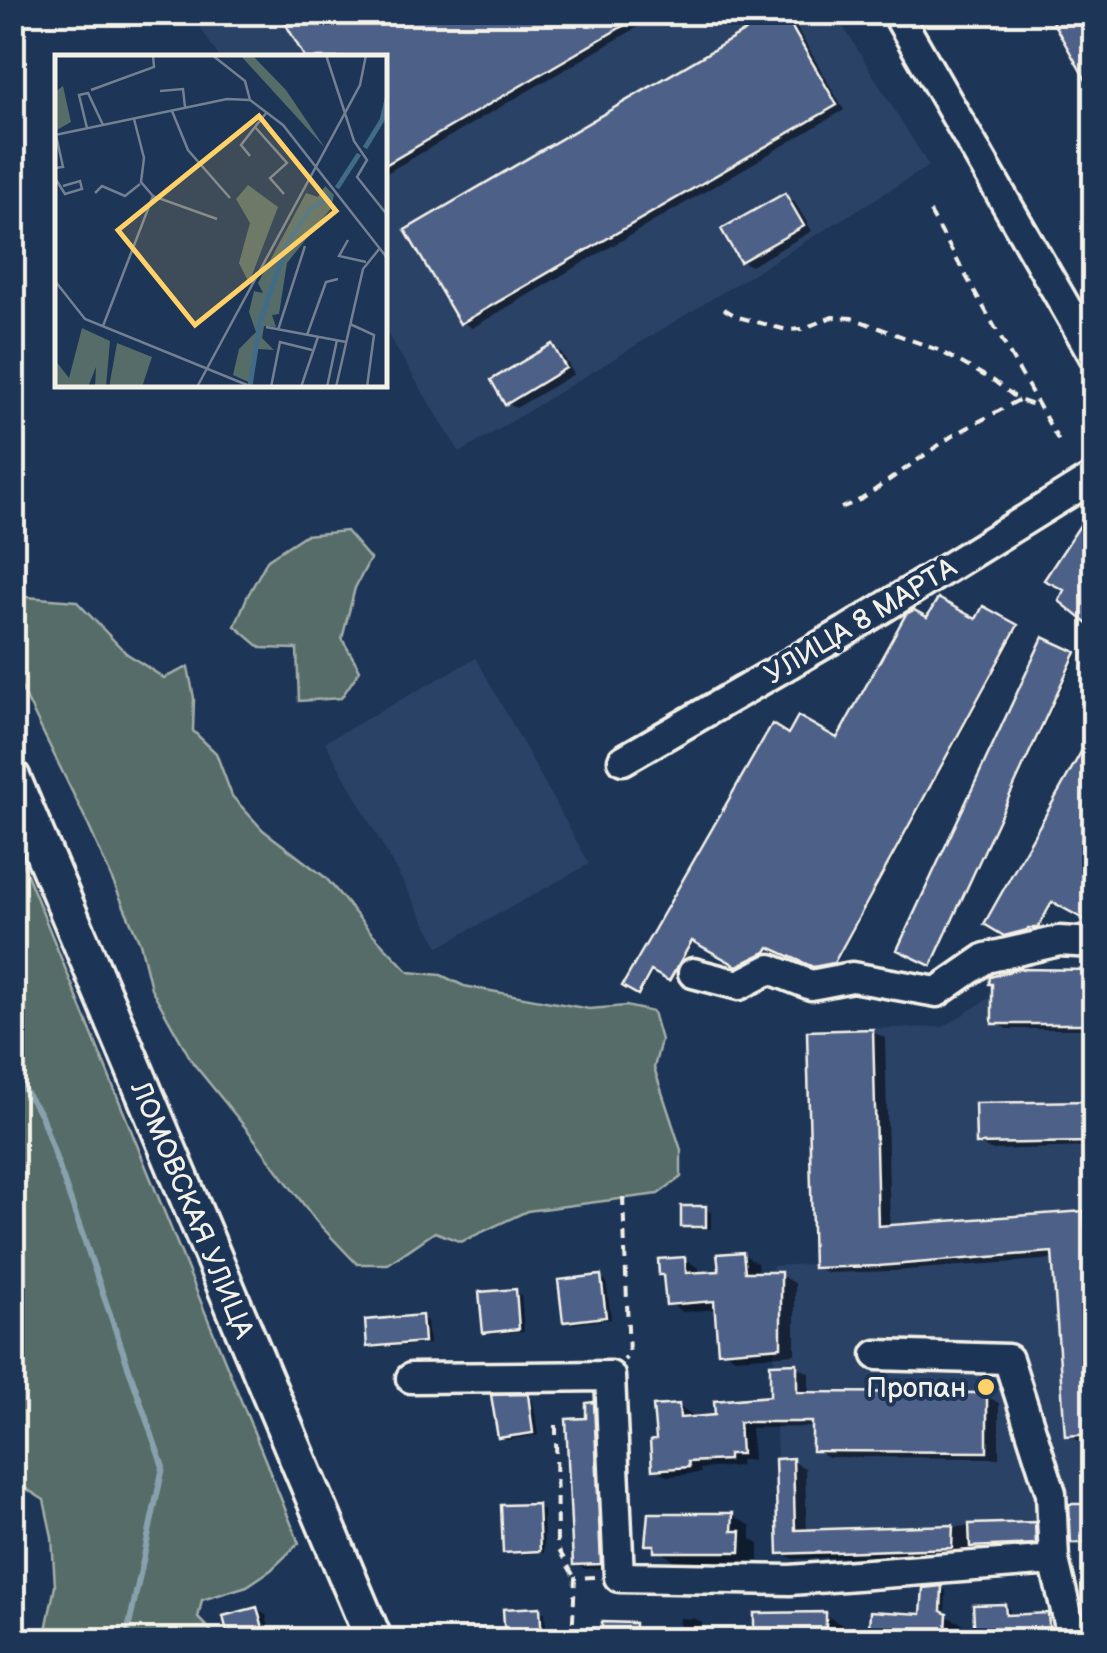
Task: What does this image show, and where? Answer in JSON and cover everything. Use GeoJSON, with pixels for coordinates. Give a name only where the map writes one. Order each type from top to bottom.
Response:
{"type":"FeatureCollection","features":[{"type":"Feature","properties":{"kind":"main road","name":"ЛОМОВСКАЯ УЛИЦА"},"geometry":{"type":"LineString","coordinates":[[12,778],[374,1640]]}},
{"type":"Feature","properties":{"kind":"street"},"geometry":{"type":"LineString","coordinates":[[896,12],[1094,356]]}},
{"type":"Feature","properties":{"kind":"street","name":"УЛИЦА 8 МАРТА"},"geometry":{"type":"LineString","coordinates":[[623,760],[846,631],[1094,476]]}},
{"type":"Feature","properties":{"kind":"street"},"geometry":{"type":"LineString","coordinates":[[693,973],[739,985],[770,969],[810,985],[852,976],[937,992],[986,958],[1059,941],[1094,943]]}},
{"type":"Feature","properties":{"kind":"street"},"geometry":{"type":"LineString","coordinates":[[877,1355],[1008,1359],[1051,1493],[1054,1560],[1074,1640]]}},
{"type":"Feature","properties":{"kind":"street"},"geometry":{"type":"LineString","coordinates":[[411,1378],[610,1376],[619,1577],[790,1580],[1054,1560]]}},
{"type":"Feature","properties":{"kind":"path"},"geometry":{"type":"LineString","coordinates":[[930,212],[1061,446]]}},
{"type":"Feature","properties":{"kind":"path"},"geometry":{"type":"LineString","coordinates":[[724,309],[787,330],[802,329],[832,317],[852,318],[938,350],[994,381],[1019,400],[1039,407]]}},
{"type":"Feature","properties":{"kind":"path"},"geometry":{"type":"LineString","coordinates":[[841,508],[862,499],[952,436],[1019,400]]}},
{"type":"Feature","properties":{"kind":"path"},"geometry":{"type":"LineString","coordinates":[[610,1376],[629,1355],[623,1197]]}},
{"type":"Feature","properties":{"kind":"path"},"geometry":{"type":"LineString","coordinates":[[556,1425],[556,1547],[575,1578],[572,1640]]}},
{"type":"Feature","properties":{"kind":"path"},"geometry":{"type":"LineString","coordinates":[[575,1578],[619,1577]]}},
{"type":"Feature","properties":{"kind":"path"},"geometry":{"type":"LineString","coordinates":[[12,1600],[29,1640]]}},
{"type":"Feature","properties":{"kind":"shaded area"},"geometry":{"type":"Polygon","coordinates":[[[191,13],[835,13],[929,166],[460,453],[388,335],[388,55],[218,55],[191,13]]]}},
{"type":"Feature","properties":{"kind":"shaded area"},"geometry":{"type":"Polygon","coordinates":[[[476,658],[589,864],[439,947],[325,742],[476,658]]]}},
{"type":"Feature","properties":{"kind":"shaded area"},"geometry":{"type":"Polygon","coordinates":[[[1094,998],[1094,1545],[779,1551],[772,1266],[812,1264],[805,1030],[943,1027],[988,999],[1094,998]]]}},
{"type":"Feature","properties":{"kind":"green space"},"geometry":{"type":"Polygon","coordinates":[[[346,531],[370,559],[355,588],[342,639],[360,670],[341,698],[299,701],[297,649],[261,648],[235,626],[268,559],[305,535],[346,531]]]}},
{"type":"Feature","properties":{"kind":"green space"},"geometry":{"type":"Polygon","coordinates":[[[13,596],[76,601],[126,653],[164,678],[188,667],[194,698],[193,731],[216,753],[232,796],[263,830],[326,878],[409,972],[441,975],[464,986],[589,1009],[626,1006],[653,1012],[661,1040],[654,1068],[681,1150],[681,1177],[658,1194],[527,1211],[461,1242],[435,1232],[388,1264],[357,1264],[316,1221],[193,1063],[151,988],[140,943],[86,820],[13,671],[13,596]]]}},
{"type":"Feature","properties":{"kind":"green space"},"geometry":{"type":"Polygon","coordinates":[[[13,840],[299,1543],[247,1586],[202,1600],[198,1618],[220,1640],[96,1640],[46,1630],[55,1586],[52,1537],[44,1500],[12,1480],[13,840]]]}},
{"type":"Feature","properties":{"kind":"building"},"geometry":{"type":"Polygon","coordinates":[[[279,12],[647,12],[388,163],[388,55],[303,55],[279,12]]]}},
{"type":"Feature","properties":{"kind":"building"},"geometry":{"type":"Polygon","coordinates":[[[783,12],[837,105],[460,324],[405,230],[783,12]]]}},
{"type":"Feature","properties":{"kind":"building"},"geometry":{"type":"Polygon","coordinates":[[[1047,12],[1089,12],[1094,22],[1094,94],[1047,12]]]}},
{"type":"Feature","properties":{"kind":"building"},"geometry":{"type":"Polygon","coordinates":[[[785,193],[804,226],[740,262],[721,229],[785,193]]]}},
{"type":"Feature","properties":{"kind":"building"},"geometry":{"type":"Polygon","coordinates":[[[552,344],[566,368],[505,405],[491,380],[552,344]]]}},
{"type":"Feature","properties":{"kind":"building"},"geometry":{"type":"Polygon","coordinates":[[[1094,504],[1094,629],[1059,601],[1064,590],[1044,580],[1094,504]]]}},
{"type":"Feature","properties":{"kind":"building"},"geometry":{"type":"Polygon","coordinates":[[[938,598],[976,619],[983,606],[1018,625],[834,963],[813,967],[769,947],[737,966],[692,941],[669,981],[651,971],[638,995],[622,986],[772,724],[788,734],[798,716],[837,738],[906,614],[914,610],[927,617],[938,598]]]}},
{"type":"Feature","properties":{"kind":"building"},"geometry":{"type":"Polygon","coordinates":[[[1043,637],[1076,652],[931,966],[897,950],[1043,637]]]}},
{"type":"Feature","properties":{"kind":"building"},"geometry":{"type":"Polygon","coordinates":[[[1094,729],[1094,912],[1089,922],[1052,902],[1038,928],[1004,936],[984,924],[1094,729]]]}},
{"type":"Feature","properties":{"kind":"building"},"geometry":{"type":"Polygon","coordinates":[[[1018,969],[1094,970],[1094,1024],[992,1024],[990,977],[1018,969]]]}},
{"type":"Feature","properties":{"kind":"building"},"geometry":{"type":"Polygon","coordinates":[[[873,1029],[878,1226],[1084,1211],[1094,1354],[1094,1434],[1065,1436],[1052,1252],[813,1268],[807,1031],[873,1029]]]}},
{"type":"Feature","properties":{"kind":"building"},"geometry":{"type":"Polygon","coordinates":[[[1088,1101],[1089,1142],[976,1144],[975,1103],[1088,1101]]]}},
{"type":"Feature","properties":{"kind":"building"},"geometry":{"type":"Polygon","coordinates":[[[681,1206],[706,1206],[706,1227],[681,1227],[681,1206]]]}},
{"type":"Feature","properties":{"kind":"building"},"geometry":{"type":"Polygon","coordinates":[[[743,1252],[745,1272],[781,1272],[781,1347],[718,1352],[714,1301],[666,1305],[658,1259],[685,1257],[686,1273],[719,1271],[717,1254],[743,1252]]]}},
{"type":"Feature","properties":{"kind":"building"},"geometry":{"type":"Polygon","coordinates":[[[601,1275],[606,1317],[563,1322],[558,1280],[601,1275]]]}},
{"type":"Feature","properties":{"kind":"building"},"geometry":{"type":"Polygon","coordinates":[[[516,1289],[519,1329],[483,1333],[479,1292],[516,1289]]]}},
{"type":"Feature","properties":{"kind":"building"},"geometry":{"type":"Polygon","coordinates":[[[422,1315],[424,1342],[367,1347],[365,1320],[422,1315]]]}},
{"type":"Feature","properties":{"kind":"building"},"geometry":{"type":"Polygon","coordinates":[[[797,1363],[797,1392],[987,1393],[987,1452],[812,1451],[812,1422],[739,1422],[741,1454],[728,1454],[728,1460],[688,1462],[689,1467],[652,1470],[650,1441],[656,1439],[653,1406],[679,1404],[680,1418],[715,1415],[714,1401],[770,1396],[770,1364],[797,1363]]]}},
{"type":"Feature","properties":{"kind":"building"},"geometry":{"type":"Polygon","coordinates":[[[528,1394],[533,1433],[498,1438],[491,1395],[528,1394]]]}},
{"type":"Feature","properties":{"kind":"building"},"geometry":{"type":"Polygon","coordinates":[[[594,1402],[601,1564],[573,1565],[566,1419],[586,1418],[586,1403],[594,1402]]]}},
{"type":"Feature","properties":{"kind":"building"},"geometry":{"type":"Polygon","coordinates":[[[793,1458],[795,1530],[953,1525],[952,1548],[778,1554],[775,1459],[793,1458]]]}},
{"type":"Feature","properties":{"kind":"building"},"geometry":{"type":"Polygon","coordinates":[[[538,1504],[540,1551],[503,1553],[501,1505],[538,1504]]]}},
{"type":"Feature","properties":{"kind":"building"},"geometry":{"type":"Polygon","coordinates":[[[1069,1504],[1094,1504],[1094,1543],[1071,1543],[1069,1504]]]}},
{"type":"Feature","properties":{"kind":"building"},"geometry":{"type":"Polygon","coordinates":[[[648,1513],[733,1513],[732,1531],[741,1531],[740,1552],[654,1552],[654,1545],[645,1545],[648,1513]]]}},
{"type":"Feature","properties":{"kind":"building"},"geometry":{"type":"Polygon","coordinates":[[[1035,1522],[1036,1544],[970,1547],[969,1524],[1035,1522]]]}},
{"type":"Feature","properties":{"kind":"building"},"geometry":{"type":"Polygon","coordinates":[[[942,1586],[941,1611],[947,1614],[946,1632],[938,1632],[938,1640],[886,1640],[887,1630],[869,1629],[870,1611],[921,1614],[923,1588],[942,1586]]]}},
{"type":"Feature","properties":{"kind":"building"},"geometry":{"type":"Polygon","coordinates":[[[1005,1604],[1006,1615],[1048,1613],[1050,1640],[975,1640],[973,1605],[1005,1604]]]}},
{"type":"Feature","properties":{"kind":"building"},"geometry":{"type":"Polygon","coordinates":[[[257,1607],[266,1640],[229,1640],[223,1616],[257,1607]]]}},
{"type":"Feature","properties":{"kind":"building"},"geometry":{"type":"Polygon","coordinates":[[[540,1607],[542,1640],[505,1640],[503,1609],[540,1607]]]}},
{"type":"Feature","properties":{"kind":"building"},"geometry":{"type":"Polygon","coordinates":[[[826,1612],[826,1640],[754,1640],[754,1613],[826,1612]]]}},
{"type":"Feature","properties":{"kind":"building"},"geometry":{"type":"Polygon","coordinates":[[[602,1622],[635,1623],[635,1640],[602,1640],[602,1622]]]}},
{"type":"Feature","properties":{"kind":"waterway"},"geometry":{"type":"LineString","coordinates":[[12,1072],[41,1115],[163,1467],[126,1640]]}},
{"type":"Feature","properties":{"kind":"place","name":"Пропан"},"geometry":{"type":"Point","coordinates":[986,1387]}}]}
